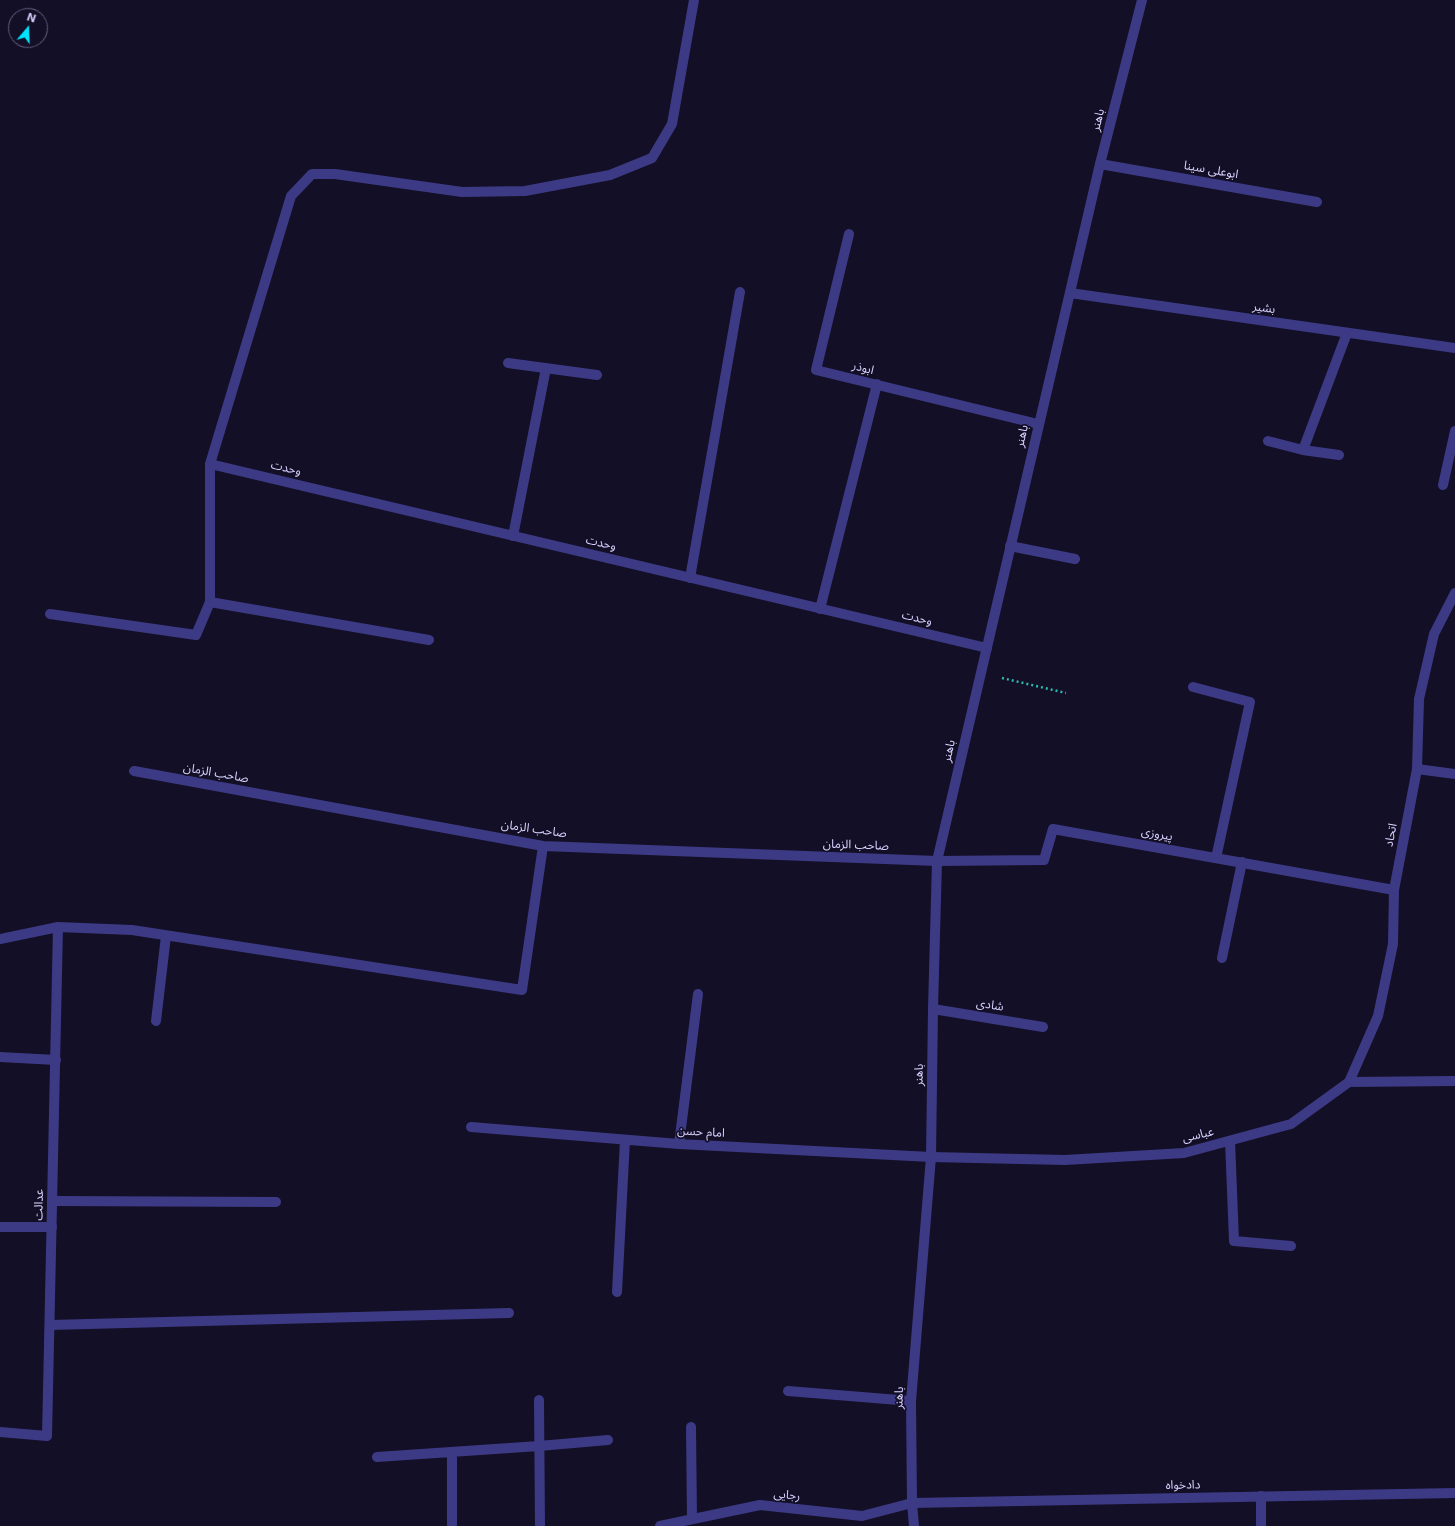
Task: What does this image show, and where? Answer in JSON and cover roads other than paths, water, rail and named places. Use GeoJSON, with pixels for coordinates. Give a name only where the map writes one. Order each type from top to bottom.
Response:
{"type":"FeatureCollection","features":[{"type":"Feature","properties":{"kind":"street"},"geometry":{"type":"LineString","coordinates":[[50,614],[196,634],[210,602],[210,464],[291,196],[312,174],[335,174],[462,192],[525,191],[610,175],[652,158],[672,124],[694,0]]}},
{"type":"Feature","properties":{"kind":"street","name":"باهنر"},"geometry":{"type":"LineString","coordinates":[[914,1526],[912,1503],[911,1401],[931,1157],[937,862],[1038,424],[1100,164],[1142,0]]}},
{"type":"Feature","properties":{"kind":"street","name":"ابوعلی سینا"},"geometry":{"type":"LineString","coordinates":[[1100,164],[1317,202]]}},
{"type":"Feature","properties":{"kind":"street","name":"ابوذر"},"geometry":{"type":"LineString","coordinates":[[849,234],[816,370],[1038,424]]}},
{"type":"Feature","properties":{"kind":"street"},"geometry":{"type":"LineString","coordinates":[[690,578],[740,292]]}},
{"type":"Feature","properties":{"kind":"street","name":"بشیر"},"geometry":{"type":"LineString","coordinates":[[1070,293],[1455,348]]}},
{"type":"Feature","properties":{"kind":"street"},"geometry":{"type":"LineString","coordinates":[[1303,450],[1347,333]]}},
{"type":"Feature","properties":{"kind":"street"},"geometry":{"type":"LineString","coordinates":[[508,363],[597,376]]}},
{"type":"Feature","properties":{"kind":"street"},"geometry":{"type":"LineString","coordinates":[[513,536],[546,368]]}},
{"type":"Feature","properties":{"kind":"street"},"geometry":{"type":"LineString","coordinates":[[820,608],[877,384]]}},
{"type":"Feature","properties":{"kind":"street"},"geometry":{"type":"LineString","coordinates":[[1444,485],[1455,431]]}},
{"type":"Feature","properties":{"kind":"street"},"geometry":{"type":"LineString","coordinates":[[1268,441],[1303,450],[1339,455]]}},
{"type":"Feature","properties":{"kind":"street","name":"وحدت"},"geometry":{"type":"LineString","coordinates":[[210,464],[987,648]]}},
{"type":"Feature","properties":{"kind":"street"},"geometry":{"type":"LineString","coordinates":[[1010,546],[1075,559]]}},
{"type":"Feature","properties":{"kind":"street","name":"اتحاد"},"geometry":{"type":"LineString","coordinates":[[1349,1082],[1378,1016],[1393,944],[1394,890],[1417,769],[1419,699],[1434,634],[1455,593]]}},
{"type":"Feature","properties":{"kind":"street"},"geometry":{"type":"LineString","coordinates":[[210,602],[429,640]]}},
{"type":"Feature","properties":{"kind":"street"},"geometry":{"type":"LineString","coordinates":[[1193,687],[1250,702],[1216,858]]}},
{"type":"Feature","properties":{"kind":"street"},"geometry":{"type":"LineString","coordinates":[[1417,769],[1455,774]]}},
{"type":"Feature","properties":{"kind":"street","name":"صاحب الزمان"},"geometry":{"type":"LineString","coordinates":[[134,771],[544,846],[937,862]]}},
{"type":"Feature","properties":{"kind":"street","name":"پیروزی"},"geometry":{"type":"LineString","coordinates":[[937,862],[1044,860],[1053,829],[1394,890]]}},
{"type":"Feature","properties":{"kind":"street"},"geometry":{"type":"LineString","coordinates":[[0,939],[58,927],[132,930],[522,990],[544,846]]}},
{"type":"Feature","properties":{"kind":"street"},"geometry":{"type":"LineString","coordinates":[[1222,958],[1242,862]]}},
{"type":"Feature","properties":{"kind":"street","name":"عدالت"},"geometry":{"type":"LineString","coordinates":[[0,1432],[48,1436],[58,927]]}},
{"type":"Feature","properties":{"kind":"street"},"geometry":{"type":"LineString","coordinates":[[156,1021],[166,936]]}},
{"type":"Feature","properties":{"kind":"street"},"geometry":{"type":"LineString","coordinates":[[679,1144],[698,994]]}},
{"type":"Feature","properties":{"kind":"street","name":"شادی"},"geometry":{"type":"LineString","coordinates":[[933,1009],[1043,1027]]}},
{"type":"Feature","properties":{"kind":"street"},"geometry":{"type":"LineString","coordinates":[[0,1057],[56,1060]]}},
{"type":"Feature","properties":{"kind":"street"},"geometry":{"type":"LineString","coordinates":[[1349,1082],[1455,1081]]}},
{"type":"Feature","properties":{"kind":"street","name":"عباسی"},"geometry":{"type":"LineString","coordinates":[[931,1157],[1064,1160],[1184,1152],[1291,1124],[1349,1082]]}},
{"type":"Feature","properties":{"kind":"street","name":"امام حسن"},"geometry":{"type":"LineString","coordinates":[[470,1127],[679,1144],[931,1157]]}},
{"type":"Feature","properties":{"kind":"street"},"geometry":{"type":"LineString","coordinates":[[617,1292],[625,1140]]}},
{"type":"Feature","properties":{"kind":"street"},"geometry":{"type":"LineString","coordinates":[[1230,1141],[1234,1241],[1291,1246]]}},
{"type":"Feature","properties":{"kind":"street"},"geometry":{"type":"LineString","coordinates":[[52,1201],[276,1202]]}},
{"type":"Feature","properties":{"kind":"street"},"geometry":{"type":"LineString","coordinates":[[0,1227],[52,1227]]}},
{"type":"Feature","properties":{"kind":"street"},"geometry":{"type":"LineString","coordinates":[[50,1325],[509,1313]]}},
{"type":"Feature","properties":{"kind":"street"},"geometry":{"type":"LineString","coordinates":[[788,1391],[911,1401]]}},
{"type":"Feature","properties":{"kind":"street"},"geometry":{"type":"LineString","coordinates":[[539,1400],[540,1526]]}},
{"type":"Feature","properties":{"kind":"street"},"geometry":{"type":"LineString","coordinates":[[691,1427],[692,1519]]}},
{"type":"Feature","properties":{"kind":"street"},"geometry":{"type":"LineString","coordinates":[[377,1457],[608,1440]]}},
{"type":"Feature","properties":{"kind":"street"},"geometry":{"type":"LineString","coordinates":[[452,1452],[452,1526]]}},
{"type":"Feature","properties":{"kind":"street","name":"دادخواه"},"geometry":{"type":"LineString","coordinates":[[912,1503],[1455,1493]]}},
{"type":"Feature","properties":{"kind":"street"},"geometry":{"type":"LineString","coordinates":[[1261,1496],[1261,1526]]}},
{"type":"Feature","properties":{"kind":"street","name":"رجایی"},"geometry":{"type":"LineString","coordinates":[[661,1526],[760,1505],[862,1516],[912,1503]]}}]}
